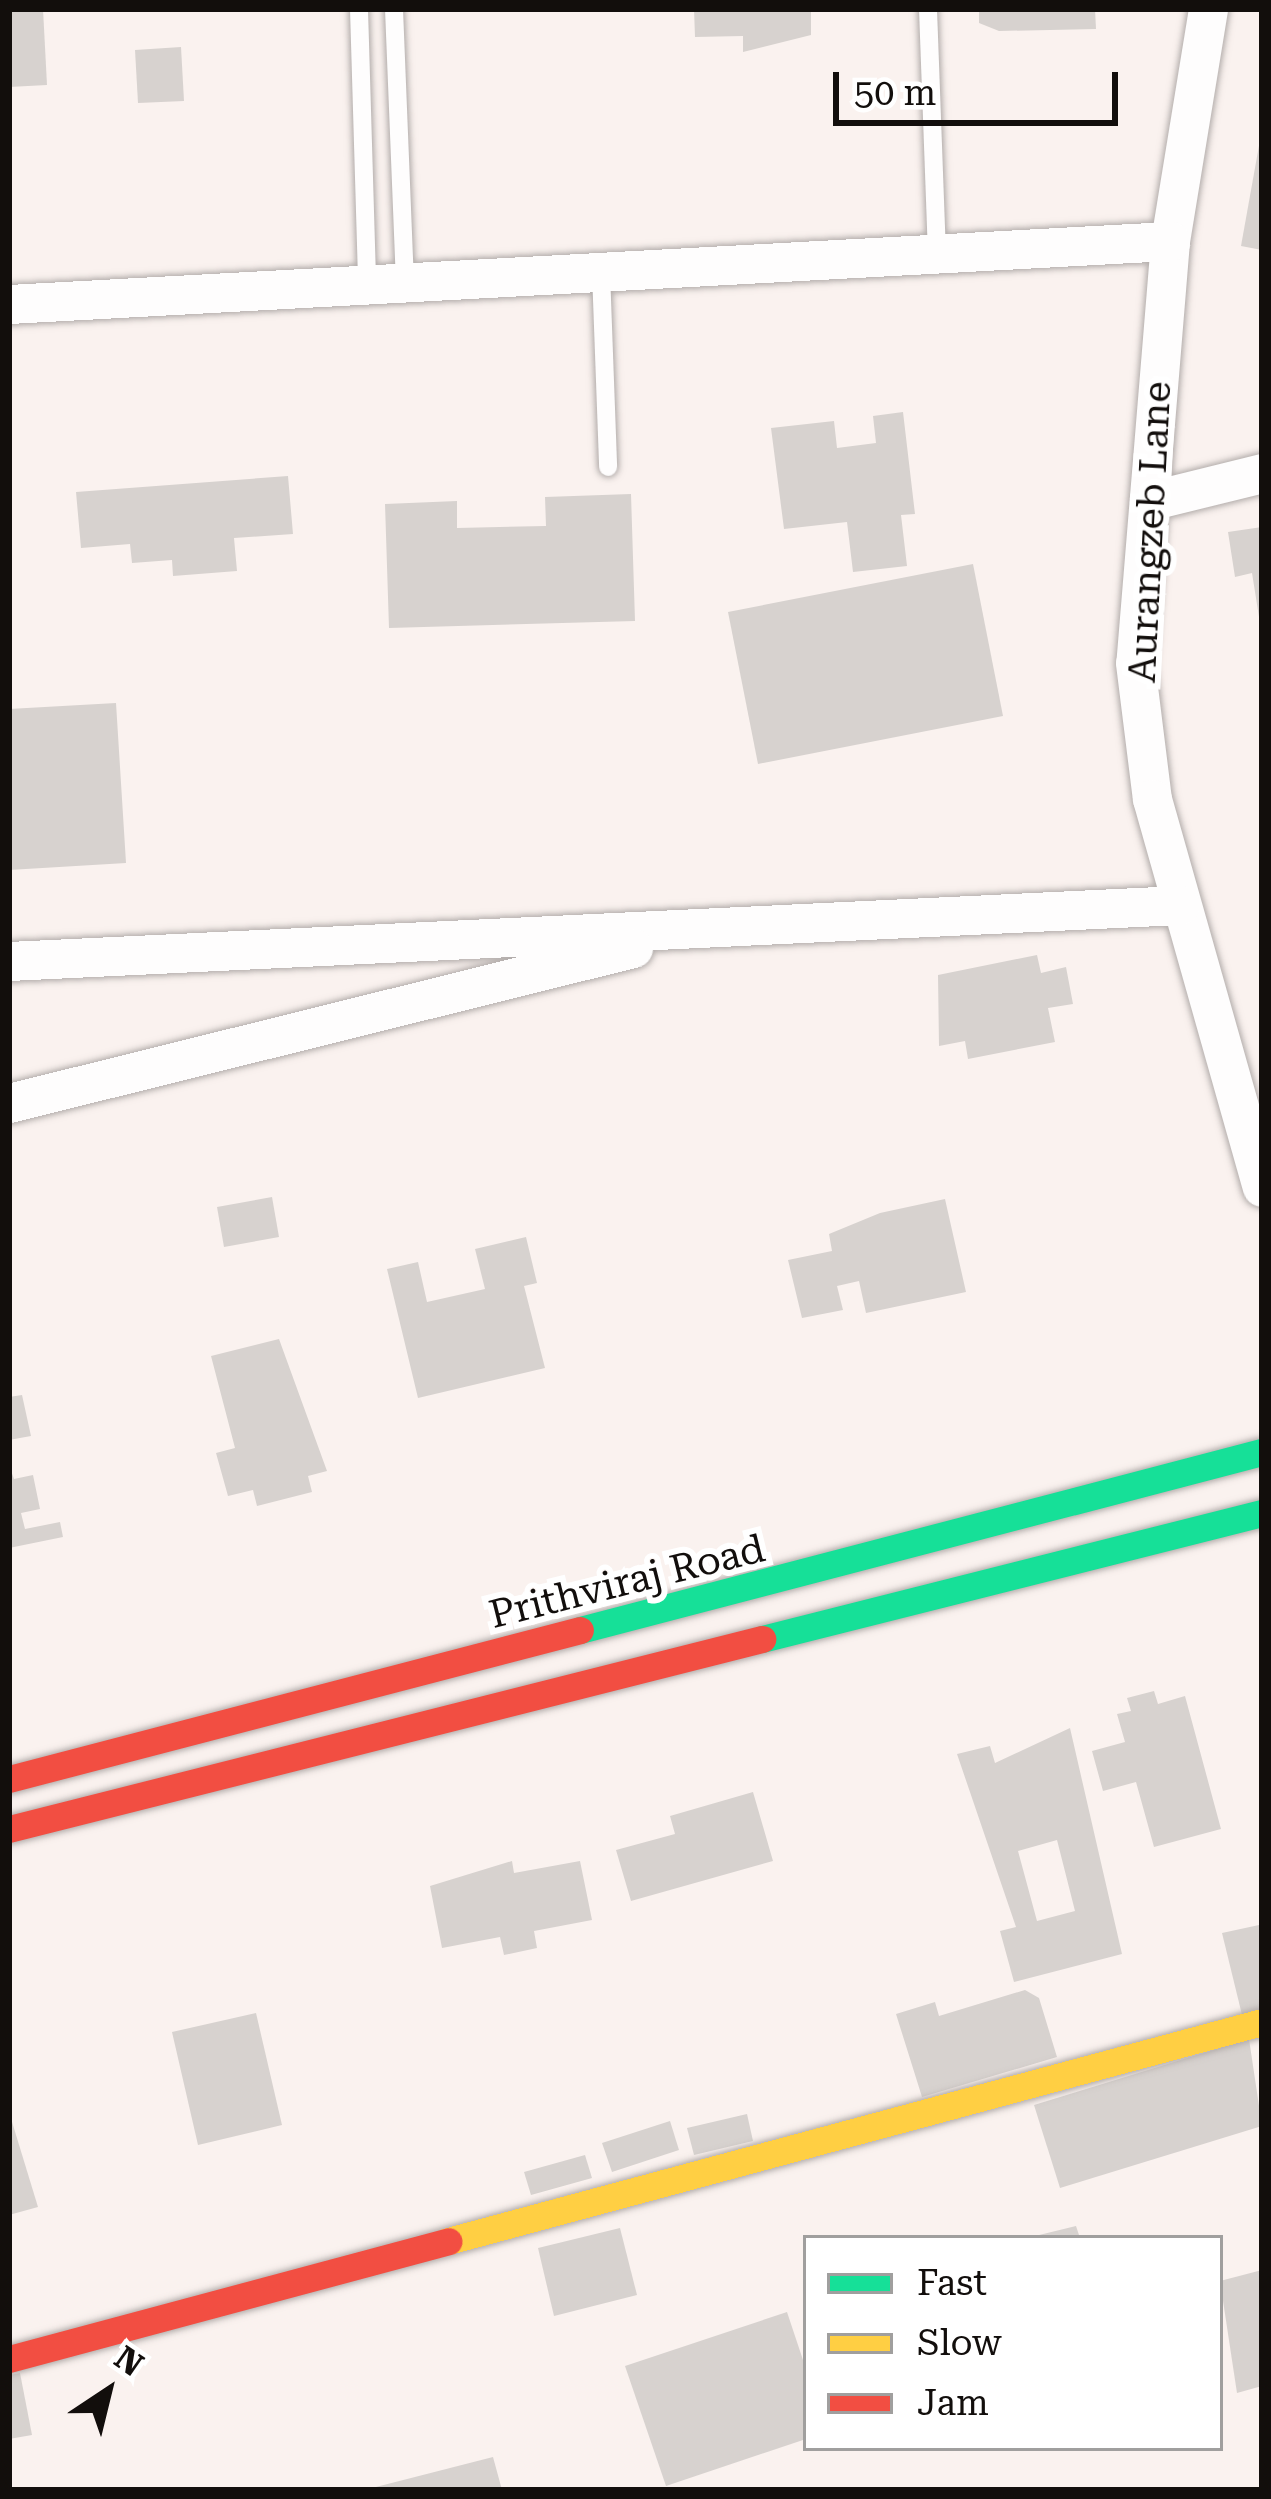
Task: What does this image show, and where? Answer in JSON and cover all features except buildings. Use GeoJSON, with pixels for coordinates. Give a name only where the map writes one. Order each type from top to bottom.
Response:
{"type":"FeatureCollection","features":[{"type":"Feature","properties":{"kind":"main road","name":"Prithviraj Road"},"geometry":{"type":"LineString","coordinates":[[9,1779],[1262,1452]]}},
{"type":"Feature","properties":{"kind":"main road"},"geometry":{"type":"LineString","coordinates":[[9,1828],[1262,1513]]}},
{"type":"Feature","properties":{"kind":"main road"},"geometry":{"type":"LineString","coordinates":[[9,2359],[1262,2022]]}},
{"type":"Feature","properties":{"kind":"street","name":"Aurangzeb Lane"},"geometry":{"type":"LineString","coordinates":[[1208,9],[1170,241],[1135,663],[1180,905],[1262,1187]]}},
{"type":"Feature","properties":{"kind":"street"},"geometry":{"type":"LineString","coordinates":[[9,304],[1170,241]]}},
{"type":"Feature","properties":{"kind":"street"},"geometry":{"type":"LineString","coordinates":[[1149,501],[1262,472]]}},
{"type":"Feature","properties":{"kind":"street"},"geometry":{"type":"LineString","coordinates":[[9,961],[1180,905]]}},
{"type":"Feature","properties":{"kind":"street"},"geometry":{"type":"LineString","coordinates":[[9,1103],[719,927]]}},
{"type":"Feature","properties":{"kind":"lane"},"geometry":{"type":"LineString","coordinates":[[359,9],[386,284]]}},
{"type":"Feature","properties":{"kind":"lane"},"geometry":{"type":"LineString","coordinates":[[386,284],[394,9]]}},
{"type":"Feature","properties":{"kind":"lane"},"geometry":{"type":"LineString","coordinates":[[928,9],[937,254]]}},
{"type":"Feature","properties":{"kind":"lane"},"geometry":{"type":"LineString","coordinates":[[601,272],[608,467]]}},
{"type":"Feature","properties":{"kind":"traffic: fast"},"geometry":{"type":"LineString","coordinates":[[580,1630],[1262,1452]]}},
{"type":"Feature","properties":{"kind":"traffic: fast"},"geometry":{"type":"LineString","coordinates":[[762,1639],[1262,1513]]}},
{"type":"Feature","properties":{"kind":"traffic: slow"},"geometry":{"type":"LineString","coordinates":[[448,2241],[1262,2022]]}},
{"type":"Feature","properties":{"kind":"traffic: jam"},"geometry":{"type":"LineString","coordinates":[[9,1779],[580,1630]]}},
{"type":"Feature","properties":{"kind":"traffic: jam"},"geometry":{"type":"LineString","coordinates":[[9,1829],[762,1639]]}},
{"type":"Feature","properties":{"kind":"traffic: jam"},"geometry":{"type":"LineString","coordinates":[[9,2359],[448,2241]]}}]}
